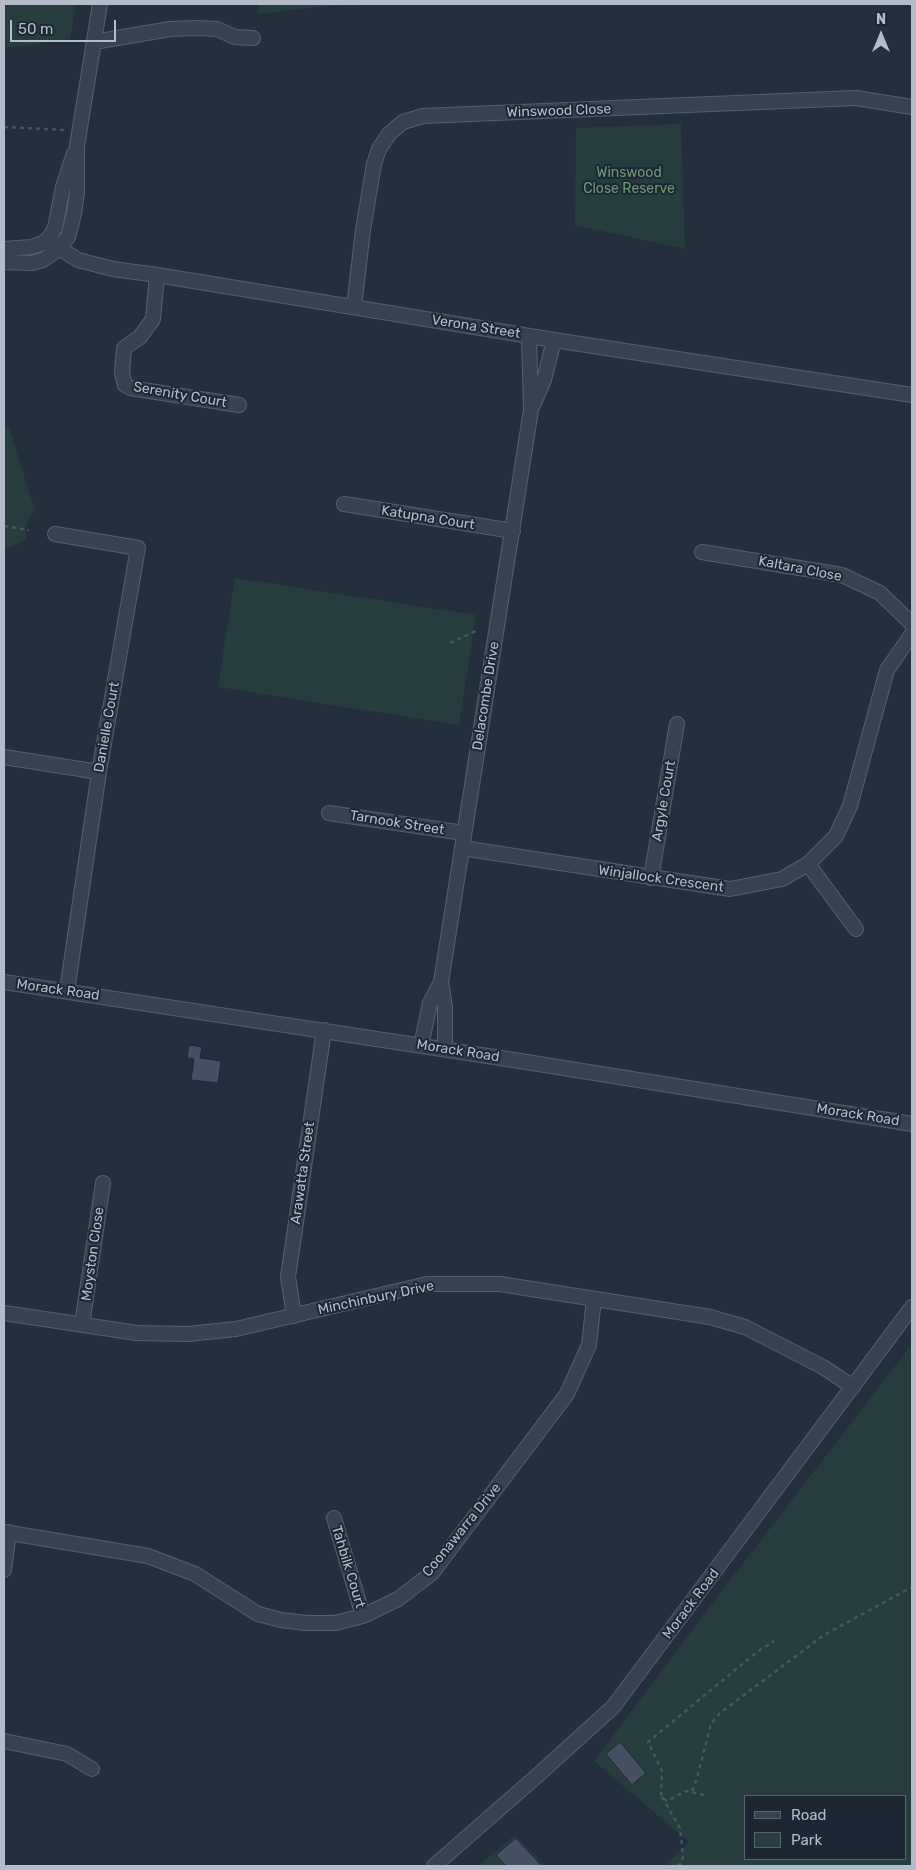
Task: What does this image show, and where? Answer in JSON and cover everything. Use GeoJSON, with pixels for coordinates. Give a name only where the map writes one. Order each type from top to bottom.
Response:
{"type":"FeatureCollection","features":[{"type":"Feature","properties":{"kind":"street"},"geometry":{"type":"LineString","coordinates":[[4,262],[32,263],[43,260],[54,243],[63,187],[77,146],[100,4]]}},
{"type":"Feature","properties":{"kind":"street"},"geometry":{"type":"LineString","coordinates":[[94,42],[170,30],[198,28],[217,29],[235,37],[253,38]]}},
{"type":"Feature","properties":{"kind":"street","name":"Winswood Close"},"geometry":{"type":"LineString","coordinates":[[354,307],[363,230],[374,164],[379,148],[389,134],[403,122],[423,116],[856,98],[912,107]]}},
{"type":"Feature","properties":{"kind":"street"},"geometry":{"type":"LineString","coordinates":[[4,248],[31,247],[43,243],[54,243]]}},
{"type":"Feature","properties":{"kind":"street","name":"Verona Street"},"geometry":{"type":"LineString","coordinates":[[54,243],[78,260],[114,269],[554,340],[912,395]]}},
{"type":"Feature","properties":{"kind":"street","name":"Serenity Court"},"geometry":{"type":"LineString","coordinates":[[158,275],[153,319],[140,337],[124,348],[122,373],[125,385],[130,388],[239,405]]}},
{"type":"Feature","properties":{"kind":"street","name":"Delacombe Drive"},"geometry":{"type":"LineString","coordinates":[[445,1049],[445,1006],[441,982],[531,410],[529,336]]}},
{"type":"Feature","properties":{"kind":"street","name":"Delacombe Drive"},"geometry":{"type":"LineString","coordinates":[[531,410],[544,380],[554,340]]}},
{"type":"Feature","properties":{"kind":"street","name":"Katupna Court"},"geometry":{"type":"LineString","coordinates":[[344,504],[512,531]]}},
{"type":"Feature","properties":{"kind":"street","name":"Danielle Court"},"geometry":{"type":"LineString","coordinates":[[55,534],[138,548],[99,772],[67,991]]}},
{"type":"Feature","properties":{"kind":"street","name":"Kaltara Close"},"geometry":{"type":"LineString","coordinates":[[702,552],[842,575],[880,593],[912,624]]}},
{"type":"Feature","properties":{"kind":"street","name":"Winjallock Crescent"},"geometry":{"type":"LineString","coordinates":[[462,848],[730,889],[782,879],[808,864],[836,836],[850,806],[887,670],[912,634]]}},
{"type":"Feature","properties":{"kind":"street","name":"Argyle Court"},"geometry":{"type":"LineString","coordinates":[[652,878],[677,724]]}},
{"type":"Feature","properties":{"kind":"street"},"geometry":{"type":"LineString","coordinates":[[4,757],[99,772]]}},
{"type":"Feature","properties":{"kind":"street","name":"Tarnook Street"},"geometry":{"type":"LineString","coordinates":[[330,813],[464,833]]}},
{"type":"Feature","properties":{"kind":"street"},"geometry":{"type":"LineString","coordinates":[[808,864],[856,929]]}},
{"type":"Feature","properties":{"kind":"street","name":"Morack Road"},"geometry":{"type":"LineString","coordinates":[[4,982],[324,1030],[912,1124]]}},
{"type":"Feature","properties":{"kind":"street","name":"Delacombe Drive"},"geometry":{"type":"LineString","coordinates":[[421,1046],[430,1003],[441,982]]}},
{"type":"Feature","properties":{"kind":"street","name":"Arawatta Street"},"geometry":{"type":"LineString","coordinates":[[294,1316],[288,1276],[324,1030]]}},
{"type":"Feature","properties":{"kind":"street","name":"Moyston Close"},"geometry":{"type":"LineString","coordinates":[[82,1325],[104,1183]]}},
{"type":"Feature","properties":{"kind":"street","name":"Minchinbury Drive"},"geometry":{"type":"LineString","coordinates":[[4,1313],[137,1333],[188,1334],[236,1329],[427,1284],[500,1284],[710,1317],[745,1327],[823,1367],[853,1388]]}},
{"type":"Feature","properties":{"kind":"street","name":"Coonawarra Drive"},"geometry":{"type":"LineString","coordinates":[[6,1532],[148,1556],[195,1574],[258,1614],[281,1620],[306,1623],[335,1623],[363,1616],[398,1599],[432,1573],[567,1394],[588,1345],[594,1299]]}},
{"type":"Feature","properties":{"kind":"street","name":"Morack Road"},"geometry":{"type":"LineString","coordinates":[[434,1866],[613,1707],[912,1308]]}},
{"type":"Feature","properties":{"kind":"street","name":"Tahbilk Court"},"geometry":{"type":"LineString","coordinates":[[334,1518],[363,1616]]}},
{"type":"Feature","properties":{"kind":"street"},"geometry":{"type":"LineString","coordinates":[[4,1570],[6,1532]]}},
{"type":"Feature","properties":{"kind":"street"},"geometry":{"type":"LineString","coordinates":[[4,1741],[67,1754],[92,1769]]}},
{"type":"Feature","properties":{"kind":"path"},"geometry":{"type":"LineString","coordinates":[[4,127],[56,129]]}},
{"type":"Feature","properties":{"kind":"path"},"geometry":{"type":"LineString","coordinates":[[4,526],[29,530]]}},
{"type":"Feature","properties":{"kind":"path"},"geometry":{"type":"LineString","coordinates":[[450,643],[478,630]]}},
{"type":"Feature","properties":{"kind":"path"},"geometry":{"type":"LineString","coordinates":[[692,1791],[711,1724],[720,1714],[824,1634],[912,1587]]}},
{"type":"Feature","properties":{"kind":"path"},"geometry":{"type":"LineString","coordinates":[[676,1866],[681,1864],[683,1856],[680,1828],[661,1796],[662,1771],[648,1742],[774,1641]]}},
{"type":"Feature","properties":{"kind":"path"},"geometry":{"type":"LineString","coordinates":[[661,1796],[667,1801],[686,1791],[704,1795]]}},
{"type":"Feature","properties":{"kind":"green space"},"geometry":{"type":"Polygon","coordinates":[[[4,4],[76,4],[70,39],[4,48],[4,4]]]}},
{"type":"Feature","properties":{"kind":"green space"},"geometry":{"type":"Polygon","coordinates":[[[259,4],[414,4],[328,6],[257,14],[259,4]]]}},
{"type":"Feature","properties":{"kind":"green space","name":"Winswood Close Reserve"},"geometry":{"type":"Polygon","coordinates":[[[681,124],[685,249],[575,225],[576,128],[681,124]]]}},
{"type":"Feature","properties":{"kind":"green space"},"geometry":{"type":"Polygon","coordinates":[[[4,426],[9,427],[35,511],[29,518],[26,527],[26,540],[4,550],[4,426]]]}},
{"type":"Feature","properties":{"kind":"green space"},"geometry":{"type":"Polygon","coordinates":[[[235,578],[476,615],[459,725],[218,687],[235,578]]]}},
{"type":"Feature","properties":{"kind":"green space"},"geometry":{"type":"Polygon","coordinates":[[[912,1344],[912,1866],[664,1866],[689,1842],[594,1761],[912,1344]]]}},
{"type":"Feature","properties":{"kind":"green space"},"geometry":{"type":"Polygon","coordinates":[[[515,1835],[546,1866],[478,1866],[515,1835]]]}},
{"type":"Feature","properties":{"kind":"building"},"geometry":{"type":"Polygon","coordinates":[[[189,1045],[202,1047],[200,1058],[221,1061],[218,1083],[191,1080],[194,1059],[187,1058],[189,1045]]]}},
{"type":"Feature","properties":{"kind":"building"},"geometry":{"type":"Polygon","coordinates":[[[620,1742],[646,1773],[632,1785],[606,1754],[620,1742]]]}},
{"type":"Feature","properties":{"kind":"building"},"geometry":{"type":"Polygon","coordinates":[[[516,1838],[542,1866],[506,1866],[496,1855],[516,1838]]]}}]}
